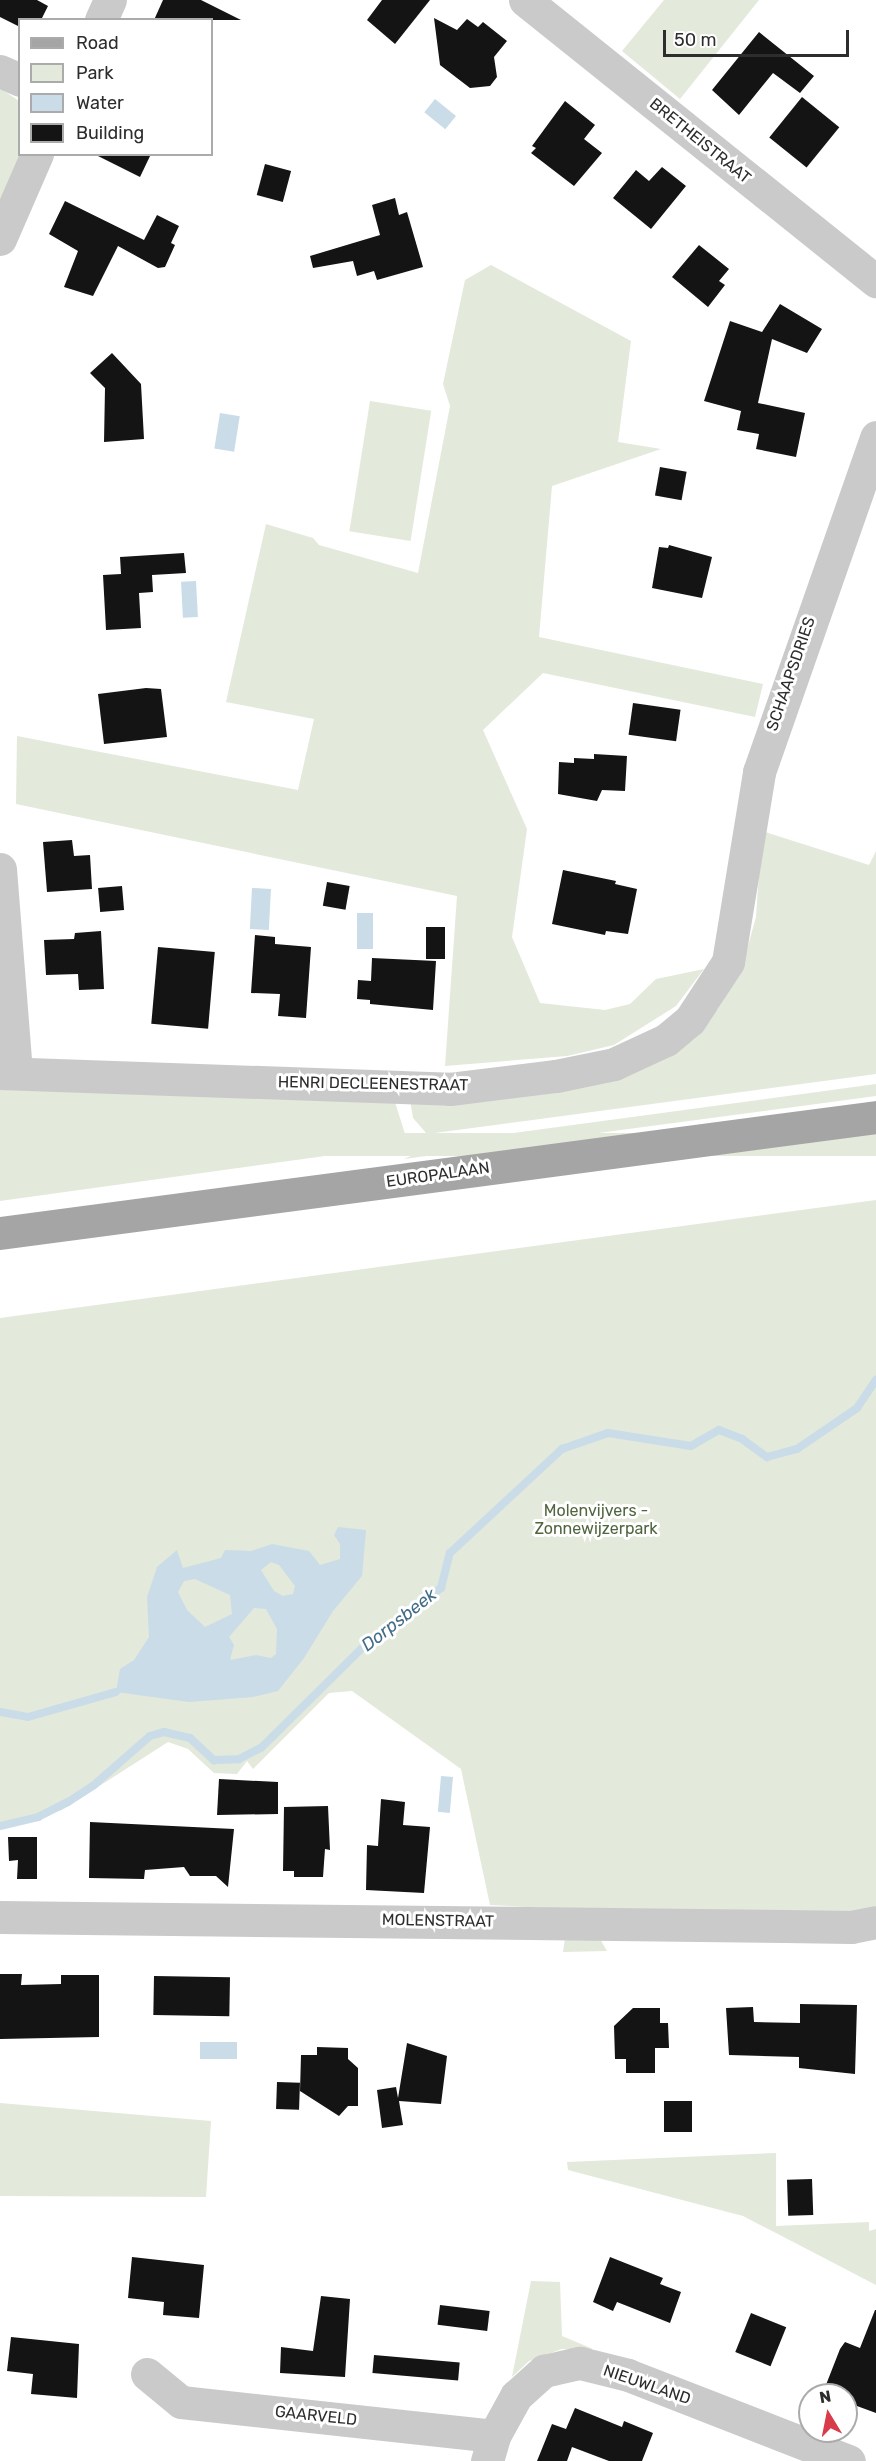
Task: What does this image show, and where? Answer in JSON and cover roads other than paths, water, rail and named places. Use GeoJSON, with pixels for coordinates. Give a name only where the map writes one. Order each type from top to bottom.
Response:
{"type":"FeatureCollection","features":[{"type":"Feature","properties":{"kind":"main road","name":"EUROPALAAN"},"geometry":{"type":"LineString","coordinates":[[0,1233],[876,1117]]}},
{"type":"Feature","properties":{"kind":"street"},"geometry":{"type":"LineString","coordinates":[[102,18],[110,0]]}},
{"type":"Feature","properties":{"kind":"street","name":"BRETHEISTRAAT"},"geometry":{"type":"LineString","coordinates":[[525,0],[876,281]]}},
{"type":"Feature","properties":{"kind":"street"},"geometry":{"type":"LineString","coordinates":[[0,71],[18,79]]}},
{"type":"Feature","properties":{"kind":"street"},"geometry":{"type":"LineString","coordinates":[[0,239],[36,156]]}},
{"type":"Feature","properties":{"kind":"street","name":"SCHAAPSDRIES"},"geometry":{"type":"LineString","coordinates":[[738,919],[744,849],[759,772],[876,437]]}},
{"type":"Feature","properties":{"kind":"street"},"geometry":{"type":"LineString","coordinates":[[0,868],[8,1072]]}},
{"type":"Feature","properties":{"kind":"street","name":"HENRI DECLEENESTRAAT"},"geometry":{"type":"LineString","coordinates":[[8,1072],[450,1089],[591,1069],[614,1064],[666,1040],[690,1020],[729,962],[738,919]]}},
{"type":"Feature","properties":{"kind":"street","name":"MOLENSTRAAT"},"geometry":{"type":"LineString","coordinates":[[0,1917],[851,1927],[876,1922]]}},
{"type":"Feature","properties":{"kind":"street","name":"NIEUWLAND"},"geometry":{"type":"LineString","coordinates":[[491,2449],[516,2396],[544,2371],[580,2363],[628,2375],[849,2461]]}},
{"type":"Feature","properties":{"kind":"street","name":"GAARVELD"},"geometry":{"type":"LineString","coordinates":[[147,2374],[181,2402],[491,2449]]}},
{"type":"Feature","properties":{"kind":"water"},"geometry":{"type":"Polygon","coordinates":[[[435,99],[456,116],[445,129],[424,112],[435,99]]]}},
{"type":"Feature","properties":{"kind":"water"},"geometry":{"type":"Polygon","coordinates":[[[220,413],[240,416],[234,452],[214,449],[220,413]]]}},
{"type":"Feature","properties":{"kind":"water"},"geometry":{"type":"Polygon","coordinates":[[[196,581],[198,617],[183,618],[181,582],[196,581]]]}},
{"type":"Feature","properties":{"kind":"water"},"geometry":{"type":"Polygon","coordinates":[[[252,888],[271,889],[269,930],[250,929],[252,888]]]}},
{"type":"Feature","properties":{"kind":"water"},"geometry":{"type":"Polygon","coordinates":[[[357,913],[373,913],[373,949],[357,949],[357,913]]]}},
{"type":"Feature","properties":{"kind":"water"},"geometry":{"type":"Polygon","coordinates":[[[338,1527],[366,1530],[362,1576],[333,1611],[304,1658],[278,1691],[253,1697],[189,1702],[116,1692],[120,1669],[134,1660],[149,1637],[147,1597],[157,1567],[177,1550],[183,1568],[221,1558],[225,1550],[251,1551],[272,1544],[309,1551],[320,1565],[340,1559],[340,1544],[334,1535],[338,1527]],[[271,1562],[261,1570],[274,1591],[283,1596],[293,1594],[295,1586],[279,1565],[271,1562]],[[195,1579],[184,1581],[178,1592],[187,1610],[205,1627],[232,1614],[230,1595],[195,1579]],[[254,1608],[229,1637],[234,1645],[230,1660],[256,1655],[271,1658],[276,1654],[277,1629],[266,1609],[254,1608]]]}},
{"type":"Feature","properties":{"kind":"water"},"geometry":{"type":"Polygon","coordinates":[[[441,1776],[453,1777],[450,1813],[438,1812],[441,1776]]]}},
{"type":"Feature","properties":{"kind":"water"},"geometry":{"type":"Polygon","coordinates":[[[200,2042],[237,2042],[237,2059],[200,2059],[200,2042]]]}},
{"type":"Feature","properties":{"kind":"waterway","name":"Dorpsbeek"},"geometry":{"type":"LineString","coordinates":[[0,1826],[38,1817],[68,1802],[94,1785],[150,1736],[164,1732],[190,1738],[214,1760],[239,1759],[261,1748],[371,1639],[441,1588],[450,1553],[562,1449],[608,1433],[691,1446],[719,1430],[742,1439],[767,1457],[797,1449],[857,1408],[876,1380]]}},
{"type":"Feature","properties":{"kind":"waterway"},"geometry":{"type":"LineString","coordinates":[[0,1712],[28,1717],[116,1692]]}},
{"type":"Feature","properties":{"kind":"park label","name":"Molenvijvers - Zonnewijzerpark"},"geometry":{"type":"Point","coordinates":[596,1520]}}]}
